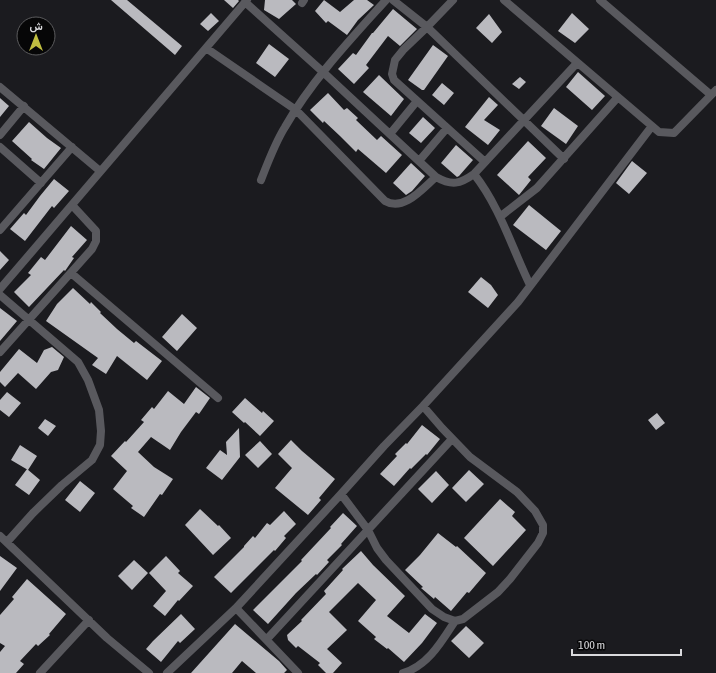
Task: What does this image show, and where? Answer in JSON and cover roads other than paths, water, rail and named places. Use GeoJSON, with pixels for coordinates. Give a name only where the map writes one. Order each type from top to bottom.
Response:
{"type":"FeatureCollection","features":[{"type":"Feature","properties":{"kind":"street"},"geometry":{"type":"LineString","coordinates":[[261,180],[284,127],[309,89],[386,0]]}},
{"type":"Feature","properties":{"kind":"street"},"geometry":{"type":"LineString","coordinates":[[393,0],[427,27],[564,158]]}},
{"type":"Feature","properties":{"kind":"street"},"geometry":{"type":"LineString","coordinates":[[453,0],[404,49],[395,60],[392,74],[394,80],[485,162]]}},
{"type":"Feature","properties":{"kind":"street"},"geometry":{"type":"LineString","coordinates":[[504,0],[659,132],[674,133],[713,93],[600,0]]}},
{"type":"Feature","properties":{"kind":"street"},"geometry":{"type":"LineString","coordinates":[[0,289],[246,1],[436,177],[446,183],[457,183],[466,180],[474,174],[577,63]]}},
{"type":"Feature","properties":{"kind":"street"},"geometry":{"type":"LineString","coordinates":[[206,48],[296,110],[347,163],[385,201],[390,204],[397,205],[405,203],[436,177]]}},
{"type":"Feature","properties":{"kind":"street"},"geometry":{"type":"LineString","coordinates":[[0,87],[100,171]]}},
{"type":"Feature","properties":{"kind":"street"},"geometry":{"type":"LineString","coordinates":[[501,216],[538,188],[618,97]]}},
{"type":"Feature","properties":{"kind":"street"},"geometry":{"type":"LineString","coordinates":[[390,134],[417,101]]}},
{"type":"Feature","properties":{"kind":"street"},"geometry":{"type":"LineString","coordinates":[[0,135],[24,106]]}},
{"type":"Feature","properties":{"kind":"street"},"geometry":{"type":"LineString","coordinates":[[167,673],[236,608],[518,302],[652,126]]}},
{"type":"Feature","properties":{"kind":"street"},"geometry":{"type":"LineString","coordinates":[[419,161],[447,128]]}},
{"type":"Feature","properties":{"kind":"street"},"geometry":{"type":"LineString","coordinates":[[0,146],[41,183]]}},
{"type":"Feature","properties":{"kind":"street"},"geometry":{"type":"LineString","coordinates":[[0,230],[72,147]]}},
{"type":"Feature","properties":{"kind":"street"},"geometry":{"type":"LineString","coordinates":[[474,174],[486,188],[501,216],[530,285]]}},
{"type":"Feature","properties":{"kind":"street"},"geometry":{"type":"LineString","coordinates":[[0,352],[92,249],[96,241],[96,231],[72,205]]}},
{"type":"Feature","properties":{"kind":"street"},"geometry":{"type":"LineString","coordinates":[[71,273],[218,398]]}},
{"type":"Feature","properties":{"kind":"street"},"geometry":{"type":"LineString","coordinates":[[0,295],[78,362],[88,380],[99,410],[101,431],[100,445],[92,460],[62,485],[33,513],[7,542]]}},
{"type":"Feature","properties":{"kind":"street"},"geometry":{"type":"LineString","coordinates":[[341,494],[368,530],[386,560],[432,609],[455,621],[463,619],[498,592],[538,543],[543,533],[543,525],[535,511],[517,492],[470,457],[423,406]]}},
{"type":"Feature","properties":{"kind":"street"},"geometry":{"type":"LineString","coordinates":[[267,640],[452,439]]}},
{"type":"Feature","properties":{"kind":"street"},"geometry":{"type":"LineString","coordinates":[[0,536],[88,620],[149,673]]}},
{"type":"Feature","properties":{"kind":"street"},"geometry":{"type":"LineString","coordinates":[[236,608],[298,673]]}},
{"type":"Feature","properties":{"kind":"street"},"geometry":{"type":"LineString","coordinates":[[40,673],[88,620]]}},
{"type":"Feature","properties":{"kind":"street"},"geometry":{"type":"LineString","coordinates":[[403,673],[408,672],[425,661],[441,642],[455,621]]}}]}
